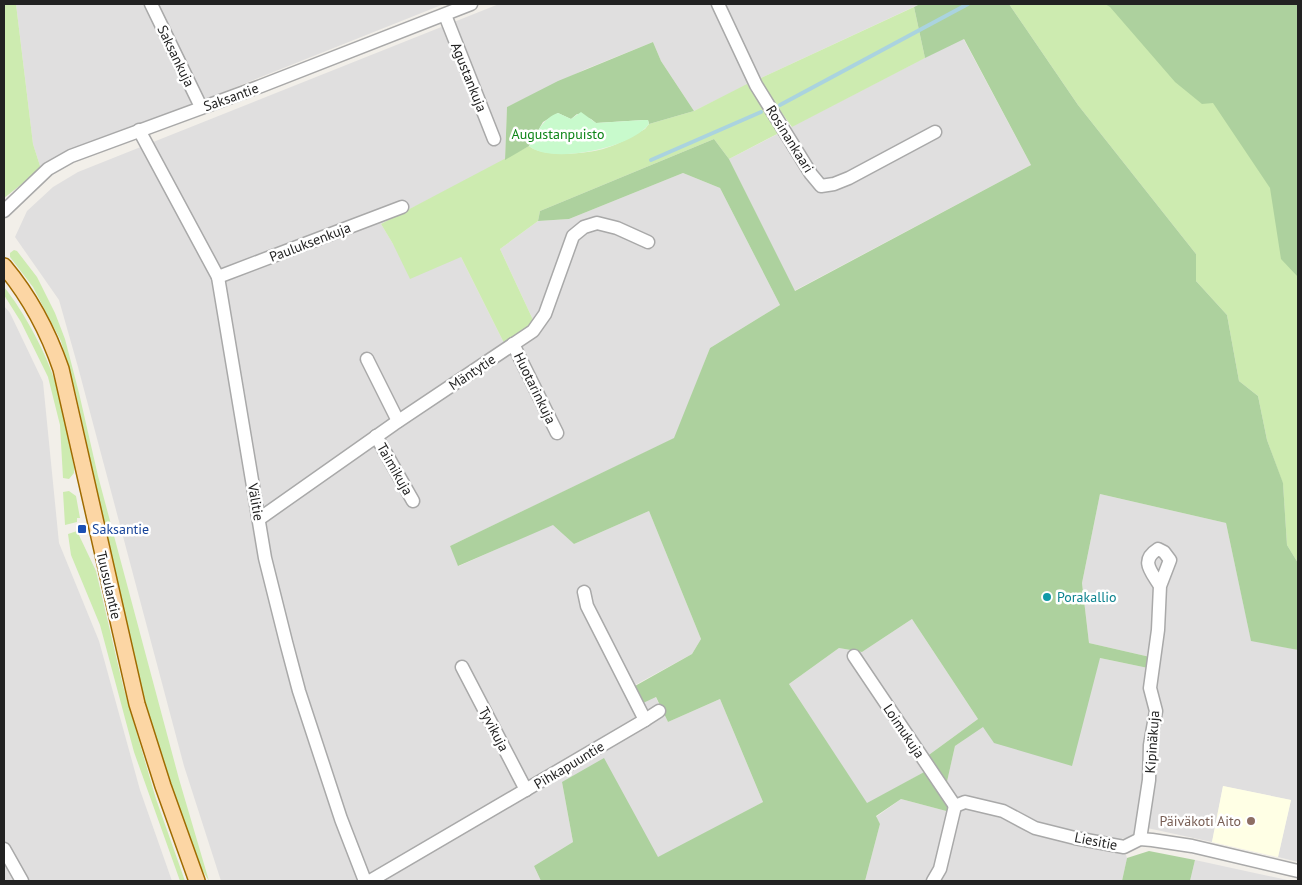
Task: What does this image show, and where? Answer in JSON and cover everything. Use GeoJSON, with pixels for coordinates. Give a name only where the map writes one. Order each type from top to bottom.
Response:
{"type":"FeatureCollection","features":[{"type":"Feature","properties":{"kind":"main road","name":"Tuusulantie"},"geometry":{"type":"LineString","coordinates":[[4,266],[28,298],[41,320],[61,369],[137,704],[163,786],[197,881]]}},
{"type":"Feature","properties":{"kind":"street","name":"Saksankuja"},"geometry":{"type":"LineString","coordinates":[[151,4],[201,107]]}},
{"type":"Feature","properties":{"kind":"street","name":"Saksantie"},"geometry":{"type":"LineString","coordinates":[[4,211],[32,182],[48,169],[71,156],[472,4]]}},
{"type":"Feature","properties":{"kind":"street","name":"Rosinankaari"},"geometry":{"type":"LineString","coordinates":[[718,4],[756,85],[810,174],[821,186],[834,184],[849,178],[935,132]]}},
{"type":"Feature","properties":{"kind":"street","name":"Agustankuja"},"geometry":{"type":"LineString","coordinates":[[445,15],[494,139]]}},
{"type":"Feature","properties":{"kind":"street","name":"Välitie"},"geometry":{"type":"LineString","coordinates":[[139,130],[218,277],[265,558],[297,683],[348,841],[365,881]]}},
{"type":"Feature","properties":{"kind":"street","name":"Pauluksenkuja"},"geometry":{"type":"LineString","coordinates":[[218,277],[402,207]]}},
{"type":"Feature","properties":{"kind":"street","name":"Mäntytie"},"geometry":{"type":"LineString","coordinates":[[259,519],[376,436],[533,331],[545,314],[572,236],[584,227],[597,223],[617,228],[648,242]]}},
{"type":"Feature","properties":{"kind":"street","name":"Huotarinkuja"},"geometry":{"type":"LineString","coordinates":[[513,344],[557,433]]}},
{"type":"Feature","properties":{"kind":"street"},"geometry":{"type":"LineString","coordinates":[[367,359],[398,421]]}},
{"type":"Feature","properties":{"kind":"street","name":"Taimikuja"},"geometry":{"type":"LineString","coordinates":[[376,436],[413,501]]}},
{"type":"Feature","properties":{"kind":"street","name":"Kipinäkuja"},"geometry":{"type":"LineString","coordinates":[[1140,839],[1149,780],[1150,745],[1156,711],[1150,688],[1158,630],[1160,586]]}},
{"type":"Feature","properties":{"kind":"street"},"geometry":{"type":"LineString","coordinates":[[584,592],[587,606],[646,720]]}},
{"type":"Feature","properties":{"kind":"street","name":"Loimukuja"},"geometry":{"type":"LineString","coordinates":[[854,656],[955,806]]}},
{"type":"Feature","properties":{"kind":"street","name":"Tyvikuja"},"geometry":{"type":"LineString","coordinates":[[462,667],[526,790]]}},
{"type":"Feature","properties":{"kind":"street","name":"Pihkapuuntie"},"geometry":{"type":"LineString","coordinates":[[370,881],[659,711]]}},
{"type":"Feature","properties":{"kind":"street","name":"Liesitie"},"geometry":{"type":"LineString","coordinates":[[955,806],[966,802],[1003,810],[1035,828],[1124,847],[1140,839],[1192,846],[1298,871]]}},
{"type":"Feature","properties":{"kind":"street"},"geometry":{"type":"LineString","coordinates":[[933,881],[940,869],[955,806]]}},
{"type":"Feature","properties":{"kind":"street"},"geometry":{"type":"LineString","coordinates":[[4,849],[22,881]]}},
{"type":"Feature","properties":{"kind":"shaded area"},"geometry":{"type":"Polygon","coordinates":[[[16,4],[444,4],[183,108],[41,169],[33,144],[16,4]]]}},
{"type":"Feature","properties":{"kind":"shaded area"},"geometry":{"type":"Polygon","coordinates":[[[499,4],[920,4],[694,111],[661,61],[653,42],[586,69],[507,107],[505,160],[381,224],[393,244],[461,257],[504,343],[534,322],[500,249],[538,221],[569,219],[683,173],[720,188],[780,305],[710,348],[675,438],[450,546],[459,566],[553,524],[574,544],[649,511],[701,639],[692,654],[635,685],[655,696],[668,722],[720,699],[763,802],[658,858],[562,782],[573,842],[534,866],[541,881],[221,881],[184,766],[59,300],[15,237],[27,211],[53,187],[78,172],[499,4]]]}},
{"type":"Feature","properties":{"kind":"shaded area"},"geometry":{"type":"Polygon","coordinates":[[[963,38],[1031,165],[794,291],[729,159],[963,38]]]}},
{"type":"Feature","properties":{"kind":"shaded area"},"geometry":{"type":"Polygon","coordinates":[[[4,306],[10,313],[43,382],[59,543],[99,641],[140,790],[172,881],[4,881],[4,306]]]}},
{"type":"Feature","properties":{"kind":"shaded area"},"geometry":{"type":"Polygon","coordinates":[[[1100,494],[1226,523],[1251,640],[1298,650],[1298,862],[1278,857],[1291,800],[1223,786],[1212,842],[1138,826],[1137,836],[1121,839],[1127,858],[1122,881],[865,881],[880,824],[876,817],[901,799],[950,812],[926,771],[867,804],[789,684],[839,648],[862,652],[912,619],[978,719],[926,757],[946,785],[955,746],[983,726],[1100,658],[1148,668],[1150,657],[1089,643],[1082,583],[1100,494]]]}},
{"type":"Feature","properties":{"kind":"shaded area","name":"Päiväkoti Aito"},"geometry":{"type":"Polygon","coordinates":[[[1223,786],[1291,800],[1278,857],[1212,842],[1223,786]]]}},
{"type":"Feature","properties":{"kind":"shaded area"},"geometry":{"type":"Polygon","coordinates":[[[1195,860],[1292,881],[1190,881],[1195,860]]]}},
{"type":"Feature","properties":{"kind":"green space"},"geometry":{"type":"Polygon","coordinates":[[[4,4],[16,4],[33,144],[41,169],[4,198],[4,4]]]}},
{"type":"Feature","properties":{"kind":"green space"},"geometry":{"type":"Polygon","coordinates":[[[920,4],[1009,4],[1078,105],[1196,254],[1196,281],[1227,315],[1239,381],[1258,396],[1267,440],[1283,483],[1287,545],[1298,563],[1298,650],[1251,641],[1226,523],[1100,494],[1082,583],[1089,643],[1150,657],[1148,668],[1100,658],[1072,766],[994,743],[983,727],[955,746],[946,786],[926,757],[978,719],[912,619],[862,652],[839,648],[789,684],[867,803],[926,771],[952,806],[950,812],[901,799],[876,816],[880,824],[865,881],[541,881],[534,866],[573,842],[562,782],[604,758],[658,857],[763,802],[720,699],[668,722],[656,697],[643,703],[635,686],[692,654],[701,639],[649,511],[574,544],[553,525],[458,566],[450,546],[674,438],[710,348],[780,305],[720,188],[683,173],[569,219],[538,221],[540,211],[714,139],[729,159],[795,291],[1031,165],[964,39],[925,58],[914,7],[920,4]]]}},
{"type":"Feature","properties":{"kind":"green space"},"geometry":{"type":"Polygon","coordinates":[[[1009,4],[1298,4],[1298,563],[1287,545],[1283,484],[1267,440],[1258,396],[1239,381],[1227,315],[1196,281],[1196,254],[1078,105],[1009,4]]]}},
{"type":"Feature","properties":{"kind":"green space"},"geometry":{"type":"Polygon","coordinates":[[[1105,4],[1298,4],[1298,277],[1281,259],[1270,188],[1213,103],[1202,104],[1175,82],[1110,7],[1105,4]]]}},
{"type":"Feature","properties":{"kind":"green space"},"geometry":{"type":"Polygon","coordinates":[[[914,7],[925,58],[792,127],[763,87],[761,78],[914,7]]]}},
{"type":"Feature","properties":{"kind":"green space"},"geometry":{"type":"Polygon","coordinates":[[[653,42],[661,61],[694,111],[649,124],[648,120],[596,123],[577,114],[571,119],[558,113],[543,122],[529,146],[505,160],[507,107],[558,81],[653,42]]]}},
{"type":"Feature","properties":{"kind":"green space"},"geometry":{"type":"Polygon","coordinates":[[[747,84],[779,133],[729,159],[714,139],[540,211],[538,221],[500,249],[534,322],[504,343],[461,257],[410,279],[381,224],[529,146],[545,152],[566,154],[606,148],[645,129],[649,124],[694,111],[747,84]]]}},
{"type":"Feature","properties":{"kind":"green space","name":"Augustanpuisto"},"geometry":{"type":"Polygon","coordinates":[[[581,112],[596,123],[648,120],[649,124],[640,133],[626,140],[609,147],[591,151],[555,154],[540,151],[529,146],[548,118],[558,113],[571,119],[581,112]]]}},
{"type":"Feature","properties":{"kind":"green space"},"geometry":{"type":"Polygon","coordinates":[[[14,250],[17,251],[37,277],[55,313],[65,339],[98,476],[179,779],[209,881],[195,858],[169,787],[139,682],[76,394],[61,341],[33,287],[10,257],[10,253],[14,250]]]}},
{"type":"Feature","properties":{"kind":"green space"},"geometry":{"type":"Polygon","coordinates":[[[4,287],[34,334],[52,373],[74,467],[74,473],[69,479],[63,478],[60,425],[48,377],[21,322],[4,295],[4,287]]]}},
{"type":"Feature","properties":{"kind":"green space"},"geometry":{"type":"Polygon","coordinates":[[[69,491],[76,496],[80,518],[77,518],[77,522],[65,525],[63,492],[69,491]]]}},
{"type":"Feature","properties":{"kind":"green space"},"geometry":{"type":"Polygon","coordinates":[[[77,531],[96,571],[123,686],[156,799],[185,881],[180,881],[134,752],[100,625],[71,555],[68,534],[77,531]]]}},
{"type":"Feature","properties":{"kind":"green space"},"geometry":{"type":"Polygon","coordinates":[[[1149,851],[1195,860],[1190,881],[1122,881],[1127,858],[1149,851]]]}},
{"type":"Feature","properties":{"kind":"waterway"},"geometry":{"type":"LineString","coordinates":[[780,105],[968,4]]}},
{"type":"Feature","properties":{"kind":"waterway"},"geometry":{"type":"LineString","coordinates":[[651,160],[761,112]]}},
{"type":"Feature","properties":{"kind":"place","name":"Saksantie"},"geometry":{"type":"Point","coordinates":[82,529]}},
{"type":"Feature","properties":{"kind":"place","name":"Porakallio"},"geometry":{"type":"Point","coordinates":[1047,597]}},
{"type":"Feature","properties":{"kind":"place","name":"Päiväkoti Aito"},"geometry":{"type":"Point","coordinates":[1251,821]}}]}
